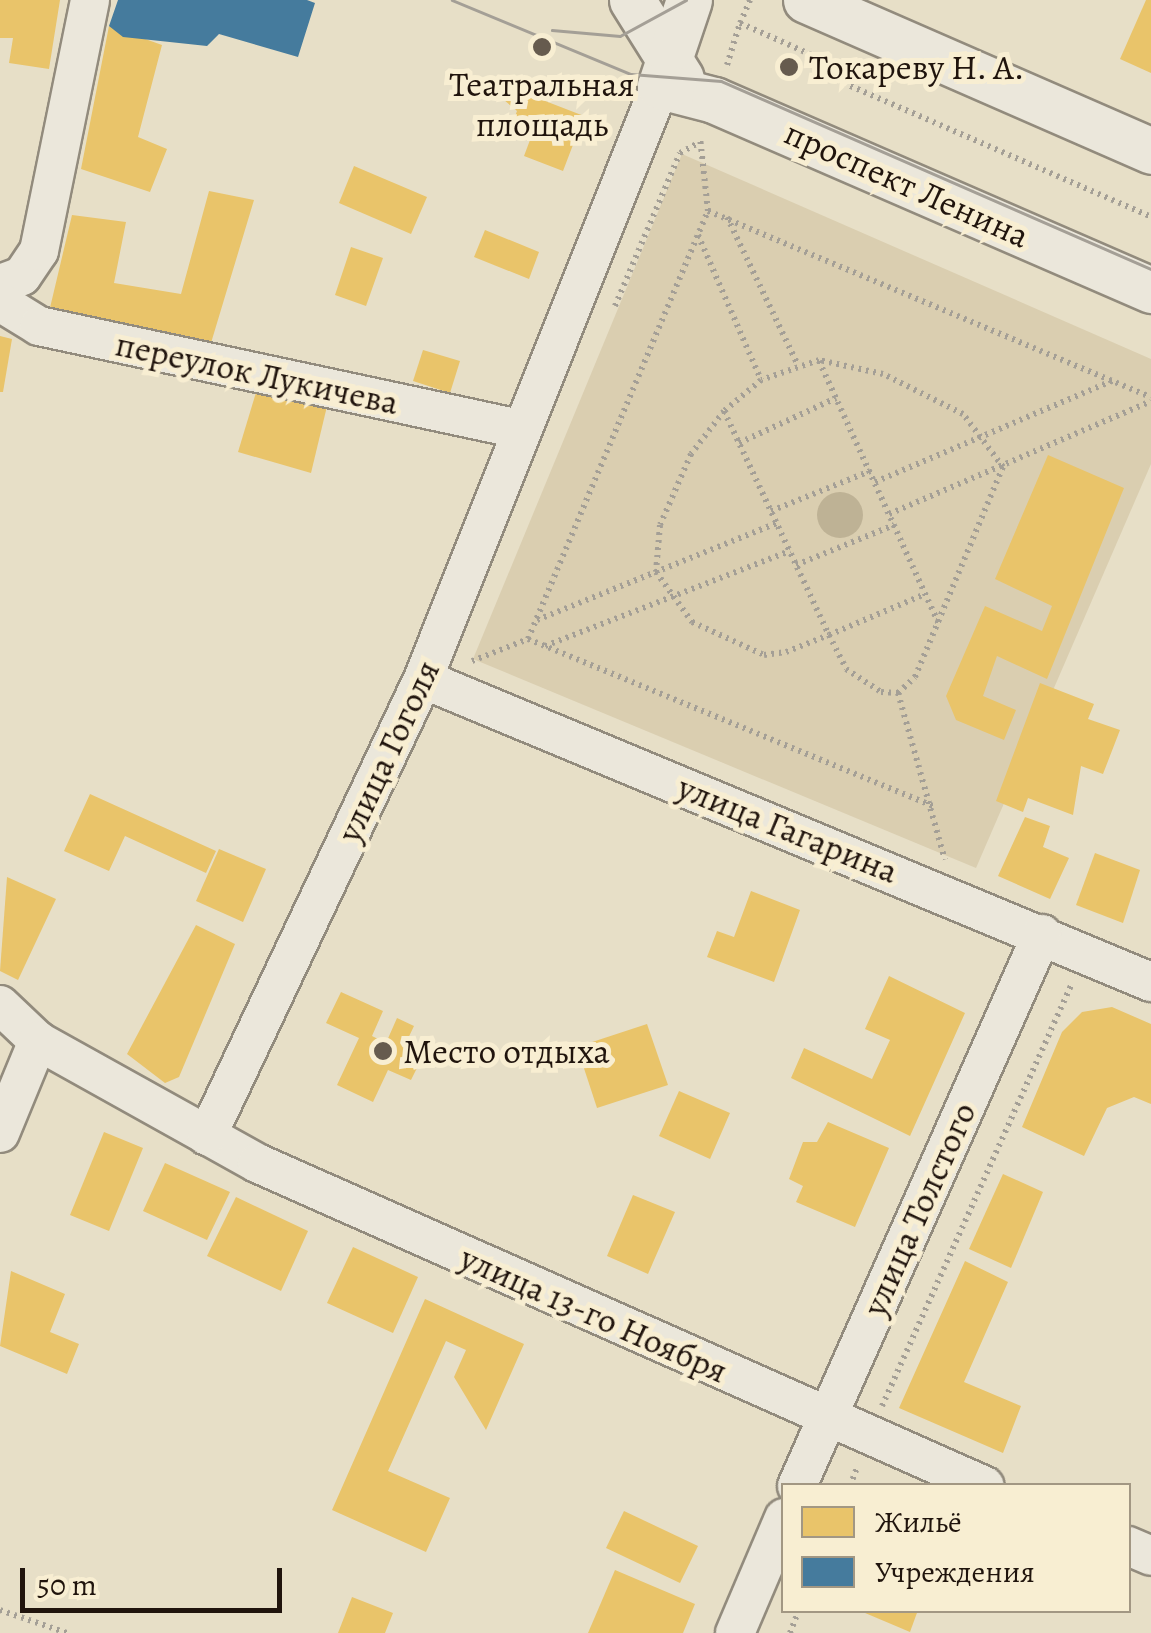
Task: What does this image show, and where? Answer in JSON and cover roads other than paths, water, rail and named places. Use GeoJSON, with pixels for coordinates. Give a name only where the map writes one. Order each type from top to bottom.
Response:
{"type":"FeatureCollection","features":[{"type":"Feature","properties":{"kind":"street"},"geometry":{"type":"LineString","coordinates":[[0,284],[22,276],[39,251],[90,0]]}},
{"type":"Feature","properties":{"kind":"street"},"geometry":{"type":"LineString","coordinates":[[632,0],[664,75]]}},
{"type":"Feature","properties":{"kind":"street"},"geometry":{"type":"LineString","coordinates":[[664,75],[689,0]]}},
{"type":"Feature","properties":{"kind":"street"},"geometry":{"type":"LineString","coordinates":[[806,0],[1151,151]]}},
{"type":"Feature","properties":{"kind":"street","name":"проспект Ленина"},"geometry":{"type":"LineString","coordinates":[[664,75],[1151,290]]}},
{"type":"Feature","properties":{"kind":"street","name":"улица Гоголя"},"geometry":{"type":"LineString","coordinates":[[206,1136],[437,685],[520,428],[664,75]]}},
{"type":"Feature","properties":{"kind":"street","name":"переулок Лукичева"},"geometry":{"type":"LineString","coordinates":[[0,302],[39,326],[520,428]]}},
{"type":"Feature","properties":{"kind":"street","name":"улица Гагарина"},"geometry":{"type":"LineString","coordinates":[[437,685],[1151,982]]}},
{"type":"Feature","properties":{"kind":"street","name":"улица Толстого"},"geometry":{"type":"LineString","coordinates":[[798,1483],[1042,934]]}},
{"type":"Feature","properties":{"kind":"street"},"geometry":{"type":"LineString","coordinates":[[0,1005],[38,1041],[206,1136]]}},
{"type":"Feature","properties":{"kind":"street"},"geometry":{"type":"LineString","coordinates":[[0,1134],[38,1041]]}},
{"type":"Feature","properties":{"kind":"street","name":"улица 13-го Ноября"},"geometry":{"type":"LineString","coordinates":[[206,1136],[978,1483]]}},
{"type":"Feature","properties":{"kind":"street"},"geometry":{"type":"LineString","coordinates":[[735,1633],[781,1525]]}},
{"type":"Feature","properties":{"kind":"tram line"},"geometry":{"type":"LineString","coordinates":[[452,0],[631,74],[721,81],[1151,269]]}},
{"type":"Feature","properties":{"kind":"tram line"},"geometry":{"type":"LineString","coordinates":[[552,30],[620,36],[686,0]]}},
{"type":"Feature","properties":{"kind":"place","name":"Театральная площадь"},"geometry":{"type":"Point","coordinates":[542,47]}},
{"type":"Feature","properties":{"kind":"place","name":"Токареву Н. А."},"geometry":{"type":"Point","coordinates":[789,67]}},
{"type":"Feature","properties":{"kind":"place","name":"Место отдыха"},"geometry":{"type":"Point","coordinates":[383,1051]}}]}
